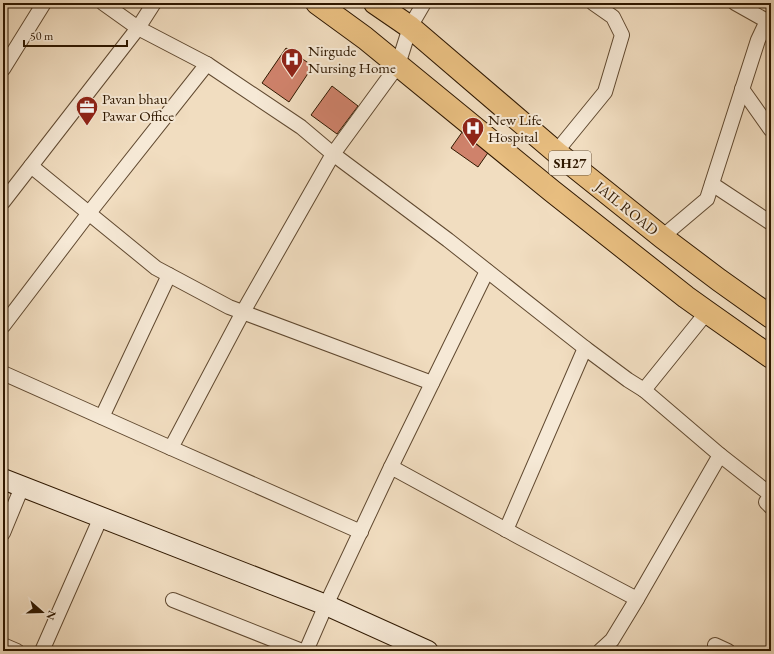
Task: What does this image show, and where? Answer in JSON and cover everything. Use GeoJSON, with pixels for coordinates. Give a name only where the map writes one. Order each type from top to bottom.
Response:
{"type":"FeatureCollection","features":[{"type":"Feature","properties":{"kind":"main road"},"geometry":{"type":"LineString","coordinates":[[317,3],[398,64],[552,191],[707,312],[771,357]]}},
{"type":"Feature","properties":{"kind":"main road","name":"JAIL ROAD"},"geometry":{"type":"LineString","coordinates":[[376,3],[410,27],[556,152],[662,237],[771,317]]}},
{"type":"Feature","properties":{"kind":"street"},"geometry":{"type":"LineString","coordinates":[[3,69],[44,3]]}},
{"type":"Feature","properties":{"kind":"street"},"geometry":{"type":"LineString","coordinates":[[103,3],[138,28],[207,64],[301,127],[333,154],[448,240],[586,348],[628,380],[644,390],[720,455],[771,495],[766,502],[771,507]]}},
{"type":"Feature","properties":{"kind":"street"},"geometry":{"type":"LineString","coordinates":[[3,202],[138,28],[154,3]]}},
{"type":"Feature","properties":{"kind":"street"},"geometry":{"type":"LineString","coordinates":[[171,448],[243,312],[333,154],[398,64],[410,27],[424,3]]}},
{"type":"Feature","properties":{"kind":"street"},"geometry":{"type":"LineString","coordinates":[[556,152],[604,92],[622,35],[613,17],[593,3]]}},
{"type":"Feature","properties":{"kind":"street"},"geometry":{"type":"LineString","coordinates":[[662,237],[707,199],[758,40],[769,21],[735,3]]}},
{"type":"Feature","properties":{"kind":"street"},"geometry":{"type":"LineString","coordinates":[[3,326],[89,213],[207,64]]}},
{"type":"Feature","properties":{"kind":"street"},"geometry":{"type":"LineString","coordinates":[[742,89],[771,130]]}},
{"type":"Feature","properties":{"kind":"street"},"geometry":{"type":"LineString","coordinates":[[31,166],[156,268],[229,307],[432,383]]}},
{"type":"Feature","properties":{"kind":"street"},"geometry":{"type":"LineString","coordinates":[[712,184],[771,224]]}},
{"type":"Feature","properties":{"kind":"street"},"geometry":{"type":"LineString","coordinates":[[306,651],[391,467],[486,271]]}},
{"type":"Feature","properties":{"kind":"street"},"geometry":{"type":"LineString","coordinates":[[102,417],[169,275]]}},
{"type":"Feature","properties":{"kind":"street"},"geometry":{"type":"LineString","coordinates":[[644,390],[707,312]]}},
{"type":"Feature","properties":{"kind":"street"},"geometry":{"type":"LineString","coordinates":[[506,530],[586,348]]}},
{"type":"Feature","properties":{"kind":"street"},"geometry":{"type":"LineString","coordinates":[[3,373],[361,532]]}},
{"type":"Feature","properties":{"kind":"street"},"geometry":{"type":"LineString","coordinates":[[600,651],[612,640],[720,455]]}},
{"type":"Feature","properties":{"kind":"street"},"geometry":{"type":"LineString","coordinates":[[391,467],[637,599]]}},
{"type":"Feature","properties":{"kind":"street"},"geometry":{"type":"LineString","coordinates":[[3,479],[326,605],[428,651]]}},
{"type":"Feature","properties":{"kind":"street"},"geometry":{"type":"LineString","coordinates":[[3,533],[22,487]]}},
{"type":"Feature","properties":{"kind":"street"},"geometry":{"type":"LineString","coordinates":[[42,651],[101,517]]}},
{"type":"Feature","properties":{"kind":"street"},"geometry":{"type":"LineString","coordinates":[[173,600],[302,651]]}},
{"type":"Feature","properties":{"kind":"street"},"geometry":{"type":"LineString","coordinates":[[715,645],[728,651]]}},
{"type":"Feature","properties":{"kind":"street"},"geometry":{"type":"LineString","coordinates":[[3,646],[17,651]]}},
{"type":"Feature","properties":{"kind":"building"},"geometry":{"type":"Polygon","coordinates":[[[286,48],[313,66],[289,102],[262,83],[286,48]]]}},
{"type":"Feature","properties":{"kind":"building"},"geometry":{"type":"Polygon","coordinates":[[[332,86],[358,106],[337,134],[311,115],[332,86]]]}},
{"type":"Feature","properties":{"kind":"building"},"geometry":{"type":"Polygon","coordinates":[[[465,128],[492,147],[478,167],[451,148],[465,128]]]}},
{"type":"Feature","properties":{"kind":"place","name":"Nirgude Nursing Home"},"geometry":{"type":"Point","coordinates":[292,78]}},
{"type":"Feature","properties":{"kind":"place","name":"Pavan bhau Pawar Office"},"geometry":{"type":"Point","coordinates":[87,126]}},
{"type":"Feature","properties":{"kind":"place","name":"New Life Hospital"},"geometry":{"type":"Point","coordinates":[473,148]}}]}
